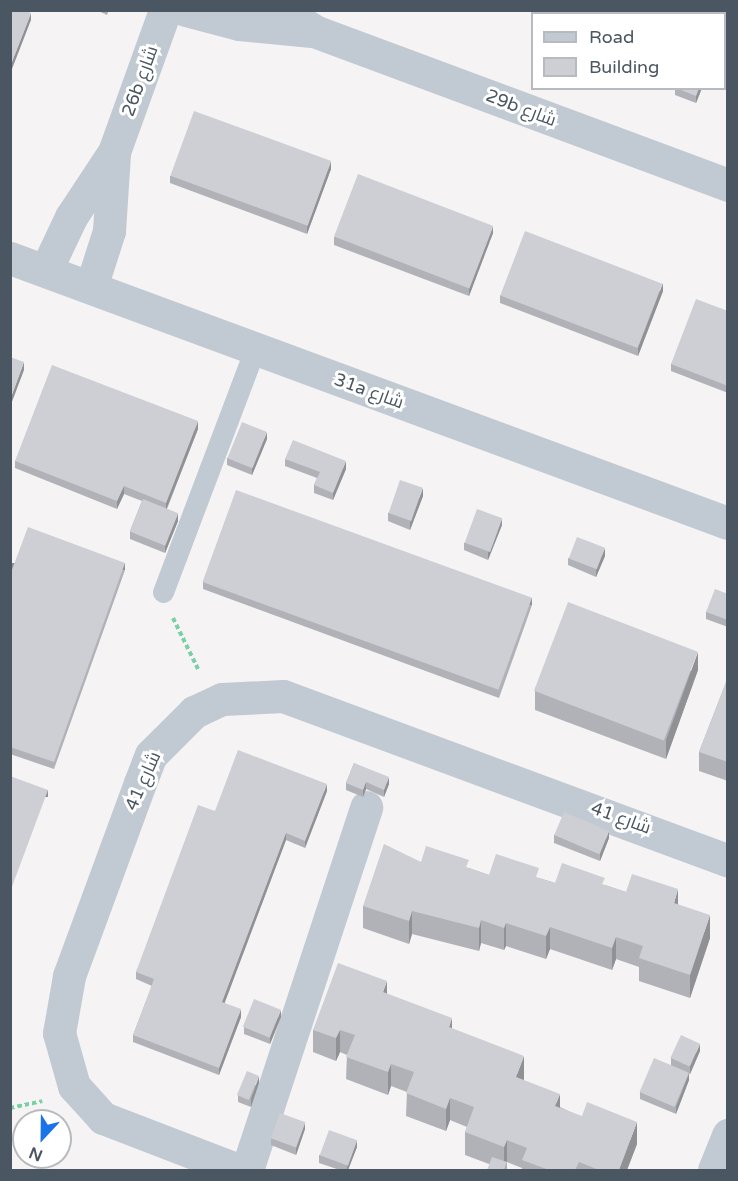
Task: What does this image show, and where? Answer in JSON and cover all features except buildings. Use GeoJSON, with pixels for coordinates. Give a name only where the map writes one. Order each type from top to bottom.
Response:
{"type":"FeatureCollection","features":[{"type":"Feature","properties":{"kind":"street","name":"26b شارع"},"geometry":{"type":"LineString","coordinates":[[46,270],[71,217],[114,152],[165,10]]}},
{"type":"Feature","properties":{"kind":"street"},"geometry":{"type":"LineString","coordinates":[[186,10],[239,24],[314,31]]}},
{"type":"Feature","properties":{"kind":"street"},"geometry":{"type":"LineString","coordinates":[[282,10],[314,31]]}},
{"type":"Feature","properties":{"kind":"street","name":"29b شارع"},"geometry":{"type":"LineString","coordinates":[[314,31],[728,185]]}},
{"type":"Feature","properties":{"kind":"street","name":"26b شارع"},"geometry":{"type":"LineString","coordinates":[[91,287],[109,231],[114,152]]}},
{"type":"Feature","properties":{"kind":"street","name":"31a شارع"},"geometry":{"type":"LineString","coordinates":[[10,258],[728,523]]}},
{"type":"Feature","properties":{"kind":"street","name":"شارع 41"},"geometry":{"type":"LineString","coordinates":[[238,1170],[103,1118],[74,1086],[59,1033],[69,976],[152,755],[194,712],[222,699],[252,694],[312,705],[728,861]]}},
{"type":"Feature","properties":{"kind":"street"},"geometry":{"type":"LineString","coordinates":[[247,1170],[366,807]]}},
{"type":"Feature","properties":{"kind":"street"},"geometry":{"type":"LineString","coordinates":[[714,1170],[728,1135]]}},
{"type":"Feature","properties":{"kind":"lane"},"geometry":{"type":"LineString","coordinates":[[163,592],[255,348]]}},
{"type":"Feature","properties":{"kind":"path"},"geometry":{"type":"LineString","coordinates":[[163,592],[198,669],[222,699]]}}]}
